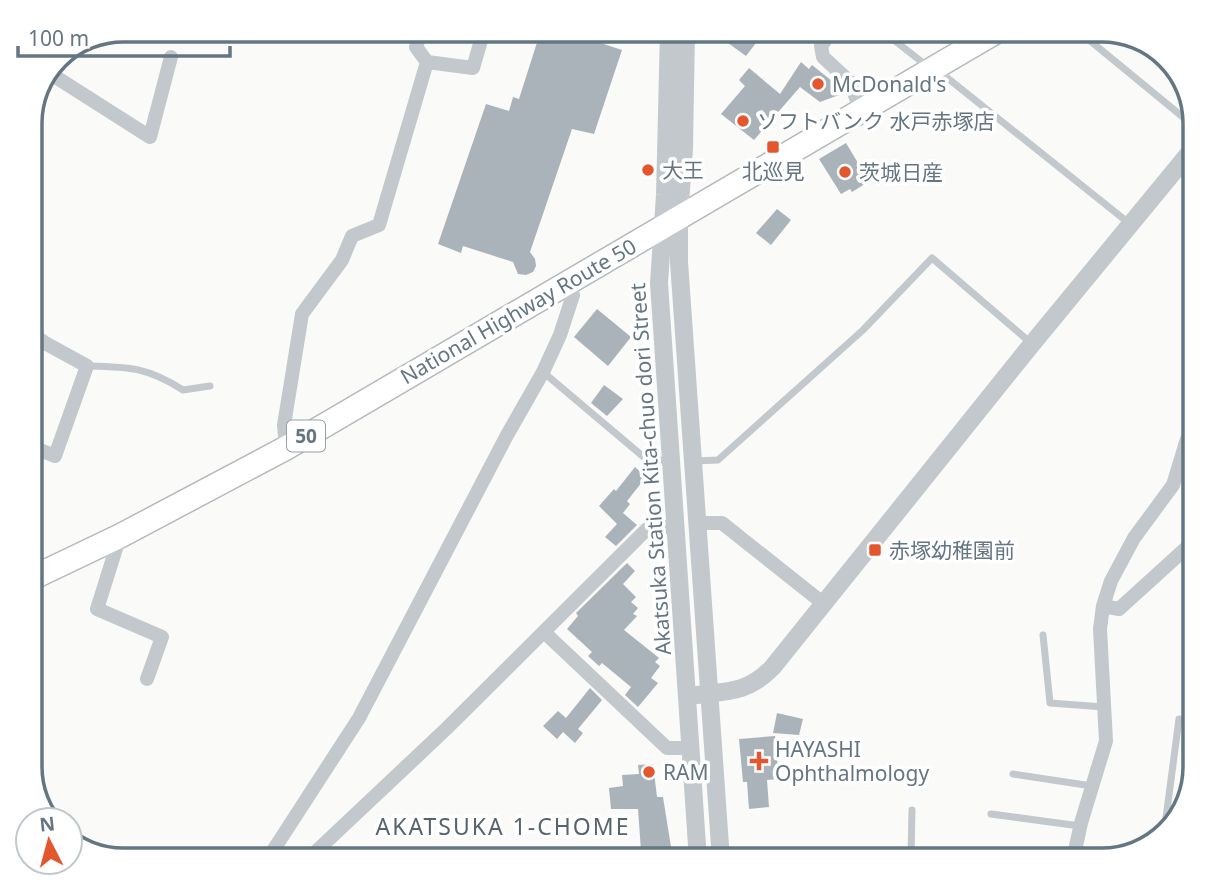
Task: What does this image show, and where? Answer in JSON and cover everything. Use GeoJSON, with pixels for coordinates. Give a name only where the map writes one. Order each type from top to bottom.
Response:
{"type":"FeatureCollection","features":[{"type":"Feature","properties":{"kind":"highway","name":"National Highway Route 50"},"geometry":{"type":"LineString","coordinates":[[42,573],[120,536],[286,448],[978,42]]}},
{"type":"Feature","properties":{"kind":"street"},"geometry":{"type":"LineString","coordinates":[[418,42],[416,47],[427,62],[473,68],[481,42]]}},
{"type":"Feature","properties":{"kind":"street","name":"Akatsuka Station Kita-chuo dori Street"},"geometry":{"type":"LineString","coordinates":[[669,42],[671,222],[679,262],[695,461],[720,848]]}},
{"type":"Feature","properties":{"kind":"street","name":"Akatsuka Station Kita-chuo dori Street"},"geometry":{"type":"LineString","coordinates":[[687,42],[684,148],[659,283],[697,848]]}},
{"type":"Feature","properties":{"kind":"street"},"geometry":{"type":"LineString","coordinates":[[824,42],[821,46],[823,57],[850,82],[861,111]]}},
{"type":"Feature","properties":{"kind":"street"},"geometry":{"type":"LineString","coordinates":[[57,78],[150,137],[171,57]]}},
{"type":"Feature","properties":{"kind":"street"},"geometry":{"type":"LineString","coordinates":[[286,448],[284,425],[302,314],[342,260],[352,236],[379,225],[427,62]]}},
{"type":"Feature","properties":{"kind":"street"},"geometry":{"type":"LineString","coordinates":[[687,696],[739,690],[760,679],[824,604],[1183,161]]}},
{"type":"Feature","properties":{"kind":"street"},"geometry":{"type":"LineString","coordinates":[[275,848],[359,718],[506,437],[543,372],[561,335],[573,295],[566,282]]}},
{"type":"Feature","properties":{"kind":"street"},"geometry":{"type":"LineString","coordinates":[[42,341],[88,366],[55,456],[42,451]]}},
{"type":"Feature","properties":{"kind":"street"},"geometry":{"type":"LineString","coordinates":[[1075,848],[1106,741],[1100,629],[1103,606],[1111,581],[1134,538],[1173,485],[1183,452]]}},
{"type":"Feature","properties":{"kind":"street"},"geometry":{"type":"LineString","coordinates":[[671,461],[695,461]]}},
{"type":"Feature","properties":{"kind":"street"},"geometry":{"type":"LineString","coordinates":[[698,523],[722,523],[824,604]]}},
{"type":"Feature","properties":{"kind":"street"},"geometry":{"type":"LineString","coordinates":[[320,848],[400,774],[647,528],[676,526]]}},
{"type":"Feature","properties":{"kind":"street"},"geometry":{"type":"LineString","coordinates":[[120,536],[97,610],[162,636],[147,679]]}},
{"type":"Feature","properties":{"kind":"street"},"geometry":{"type":"LineString","coordinates":[[1103,606],[1119,608],[1183,551]]}},
{"type":"Feature","properties":{"kind":"street"},"geometry":{"type":"LineString","coordinates":[[544,632],[667,748],[690,748]]}},
{"type":"Feature","properties":{"kind":"lane"},"geometry":{"type":"LineString","coordinates":[[896,42],[934,68],[1130,225]]}},
{"type":"Feature","properties":{"kind":"lane"},"geometry":{"type":"LineString","coordinates":[[1092,42],[1182,117]]}},
{"type":"Feature","properties":{"kind":"lane"},"geometry":{"type":"LineString","coordinates":[[695,461],[718,460],[863,330],[932,258],[1032,344]]}},
{"type":"Feature","properties":{"kind":"lane"},"geometry":{"type":"LineString","coordinates":[[88,366],[131,366],[165,379],[183,390],[210,386]]}},
{"type":"Feature","properties":{"kind":"lane"},"geometry":{"type":"LineString","coordinates":[[543,372],[646,459],[671,461]]}},
{"type":"Feature","properties":{"kind":"lane"},"geometry":{"type":"LineString","coordinates":[[1042,635],[1050,703],[1104,707]]}},
{"type":"Feature","properties":{"kind":"lane"},"geometry":{"type":"LineString","coordinates":[[1166,816],[1179,719]]}},
{"type":"Feature","properties":{"kind":"lane"},"geometry":{"type":"LineString","coordinates":[[1013,774],[1092,786]]}},
{"type":"Feature","properties":{"kind":"lane"},"geometry":{"type":"LineString","coordinates":[[911,848],[912,810]]}},
{"type":"Feature","properties":{"kind":"lane"},"geometry":{"type":"LineString","coordinates":[[991,814],[1080,826]]}},
{"type":"Feature","properties":{"kind":"building"},"geometry":{"type":"Polygon","coordinates":[[[537,42],[598,42],[622,50],[594,134],[572,129],[530,252],[536,266],[533,272],[526,275],[518,274],[513,262],[463,246],[461,253],[438,244],[486,104],[509,111],[513,97],[519,99],[537,42]]]}},
{"type":"Feature","properties":{"kind":"building"},"geometry":{"type":"Polygon","coordinates":[[[727,42],[757,42],[746,56],[727,42]]]}},
{"type":"Feature","properties":{"kind":"building"},"geometry":{"type":"Polygon","coordinates":[[[801,62],[809,69],[812,65],[837,85],[839,95],[820,102],[800,87],[754,140],[721,114],[745,86],[739,80],[749,68],[780,94],[801,62]]]}},
{"type":"Feature","properties":{"kind":"building"},"geometry":{"type":"Polygon","coordinates":[[[846,143],[858,163],[864,159],[876,177],[852,192],[850,189],[841,194],[819,159],[846,143]]]}},
{"type":"Feature","properties":{"kind":"building"},"geometry":{"type":"Polygon","coordinates":[[[777,209],[791,220],[771,245],[756,233],[777,209]]]}},
{"type":"Feature","properties":{"kind":"building"},"geometry":{"type":"Polygon","coordinates":[[[597,309],[631,337],[608,366],[574,337],[597,309]]]}},
{"type":"Feature","properties":{"kind":"building"},"geometry":{"type":"Polygon","coordinates":[[[604,385],[623,399],[607,416],[591,403],[604,385]]]}},
{"type":"Feature","properties":{"kind":"building"},"geometry":{"type":"Polygon","coordinates":[[[635,467],[646,477],[627,501],[630,504],[623,513],[637,525],[616,546],[605,537],[617,524],[599,506],[614,489],[616,491],[635,467]]]}},
{"type":"Feature","properties":{"kind":"building"},"geometry":{"type":"Polygon","coordinates":[[[627,563],[635,571],[623,584],[636,597],[631,602],[638,608],[633,614],[637,616],[624,630],[659,658],[655,662],[660,666],[651,678],[658,683],[638,707],[625,695],[631,687],[602,663],[599,666],[588,656],[592,652],[567,629],[578,616],[576,613],[627,563]]]}},
{"type":"Feature","properties":{"kind":"building"},"geometry":{"type":"Polygon","coordinates":[[[590,688],[602,700],[578,729],[583,733],[575,743],[563,732],[557,739],[543,726],[558,711],[566,718],[590,688]]]}},
{"type":"Feature","properties":{"kind":"building"},"geometry":{"type":"Polygon","coordinates":[[[777,713],[803,719],[799,735],[773,733],[777,713]]]}},
{"type":"Feature","properties":{"kind":"building","name":"HAYASHI Ophthalmology"},"geometry":{"type":"Polygon","coordinates":[[[775,736],[779,779],[767,780],[769,807],[749,809],[747,782],[743,782],[739,739],[775,736]]]}},
{"type":"Feature","properties":{"kind":"building"},"geometry":{"type":"Polygon","coordinates":[[[653,764],[657,797],[663,797],[671,847],[641,848],[638,809],[611,809],[609,788],[623,786],[622,775],[639,774],[638,765],[653,764]]]}},
{"type":"Feature","properties":{"kind":"place","name":"McDonald's"},"geometry":{"type":"Point","coordinates":[818,84]}},
{"type":"Feature","properties":{"kind":"place","name":"ソフトバンク 水戸赤塚店"},"geometry":{"type":"Point","coordinates":[743,121]}},
{"type":"Feature","properties":{"kind":"place","name":"北巡見"},"geometry":{"type":"Point","coordinates":[773,147]}},
{"type":"Feature","properties":{"kind":"place","name":"大王"},"geometry":{"type":"Point","coordinates":[648,170]}},
{"type":"Feature","properties":{"kind":"place","name":"茨城日産"},"geometry":{"type":"Point","coordinates":[845,172]}},
{"type":"Feature","properties":{"kind":"place","name":"赤塚幼稚園前"},"geometry":{"type":"Point","coordinates":[875,550]}},
{"type":"Feature","properties":{"kind":"place","name":"HAYASHI Ophthalmology"},"geometry":{"type":"Point","coordinates":[759,761]}},
{"type":"Feature","properties":{"kind":"place","name":"RAM"},"geometry":{"type":"Point","coordinates":[649,772]}},
{"type":"Feature","properties":{"kind":"district","name":"AKATSUKA 1-CHOME"},"geometry":{"type":"Point","coordinates":[503,826]}}]}
